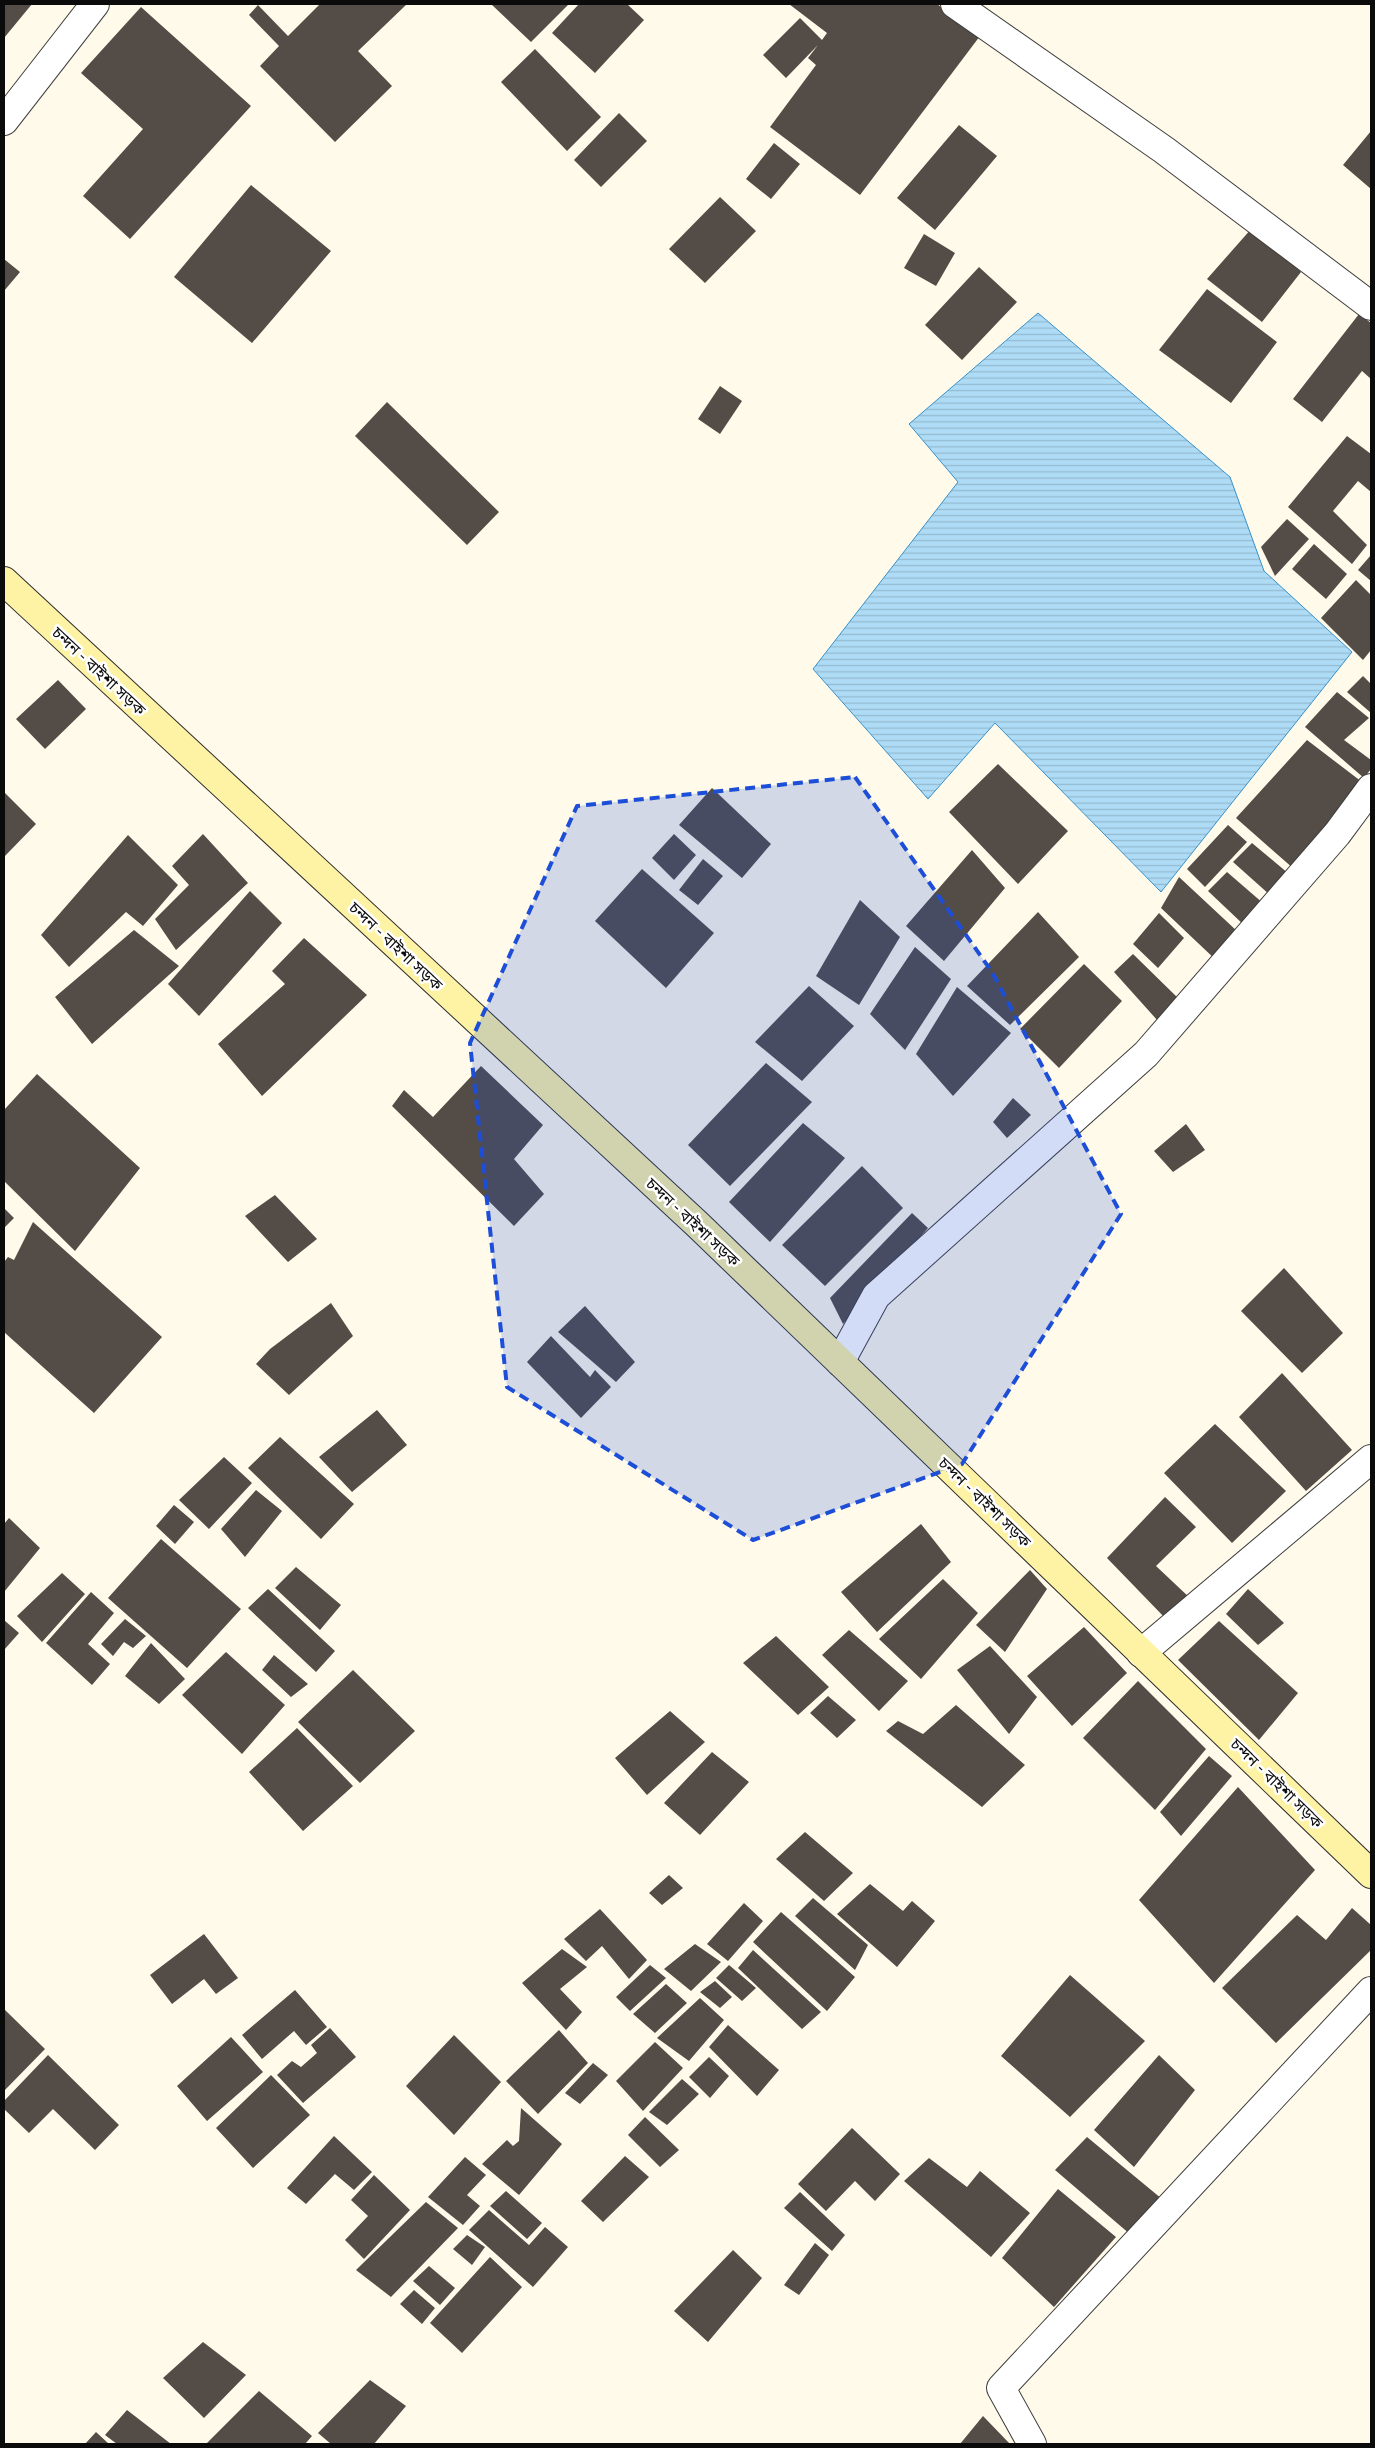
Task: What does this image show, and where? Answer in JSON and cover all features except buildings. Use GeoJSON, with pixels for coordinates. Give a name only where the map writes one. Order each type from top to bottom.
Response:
{"type":"FeatureCollection","features":[{"type":"Feature","properties":{"kind":"main road","name":"চন্দন - বাইশা সড়ক"},"geometry":{"type":"LineString","coordinates":[[4,581],[697,1224],[1371,1874]]}},
{"type":"Feature","properties":{"kind":"street"},"geometry":{"type":"LineString","coordinates":[[4,121],[95,4]]}},
{"type":"Feature","properties":{"kind":"street"},"geometry":{"type":"LineString","coordinates":[[955,4],[1164,150],[1371,306]]}},
{"type":"Feature","properties":{"kind":"street"},"geometry":{"type":"LineString","coordinates":[[840,1362],[876,1296],[1146,1054],[1337,834],[1371,788]]}},
{"type":"Feature","properties":{"kind":"street"},"geometry":{"type":"LineString","coordinates":[[1141,1653],[1371,1459]]}},
{"type":"Feature","properties":{"kind":"street"},"geometry":{"type":"LineString","coordinates":[[1032,2444],[1001,2388],[1371,1991]]}},
{"type":"Feature","properties":{"kind":"highlighted area"},"geometry":{"type":"Polygon","coordinates":[[[855,777],[992,972],[1121,1214],[962,1464],[753,1540],[507,1387],[470,1043],[577,806],[855,777]]]}},
{"type":"Feature","properties":{"kind":"water"},"geometry":{"type":"Polygon","coordinates":[[[1038,313],[1230,477],[1264,571],[1352,652],[1161,892],[995,723],[928,799],[813,669],[958,482],[909,424],[1038,313]]]}}]}
